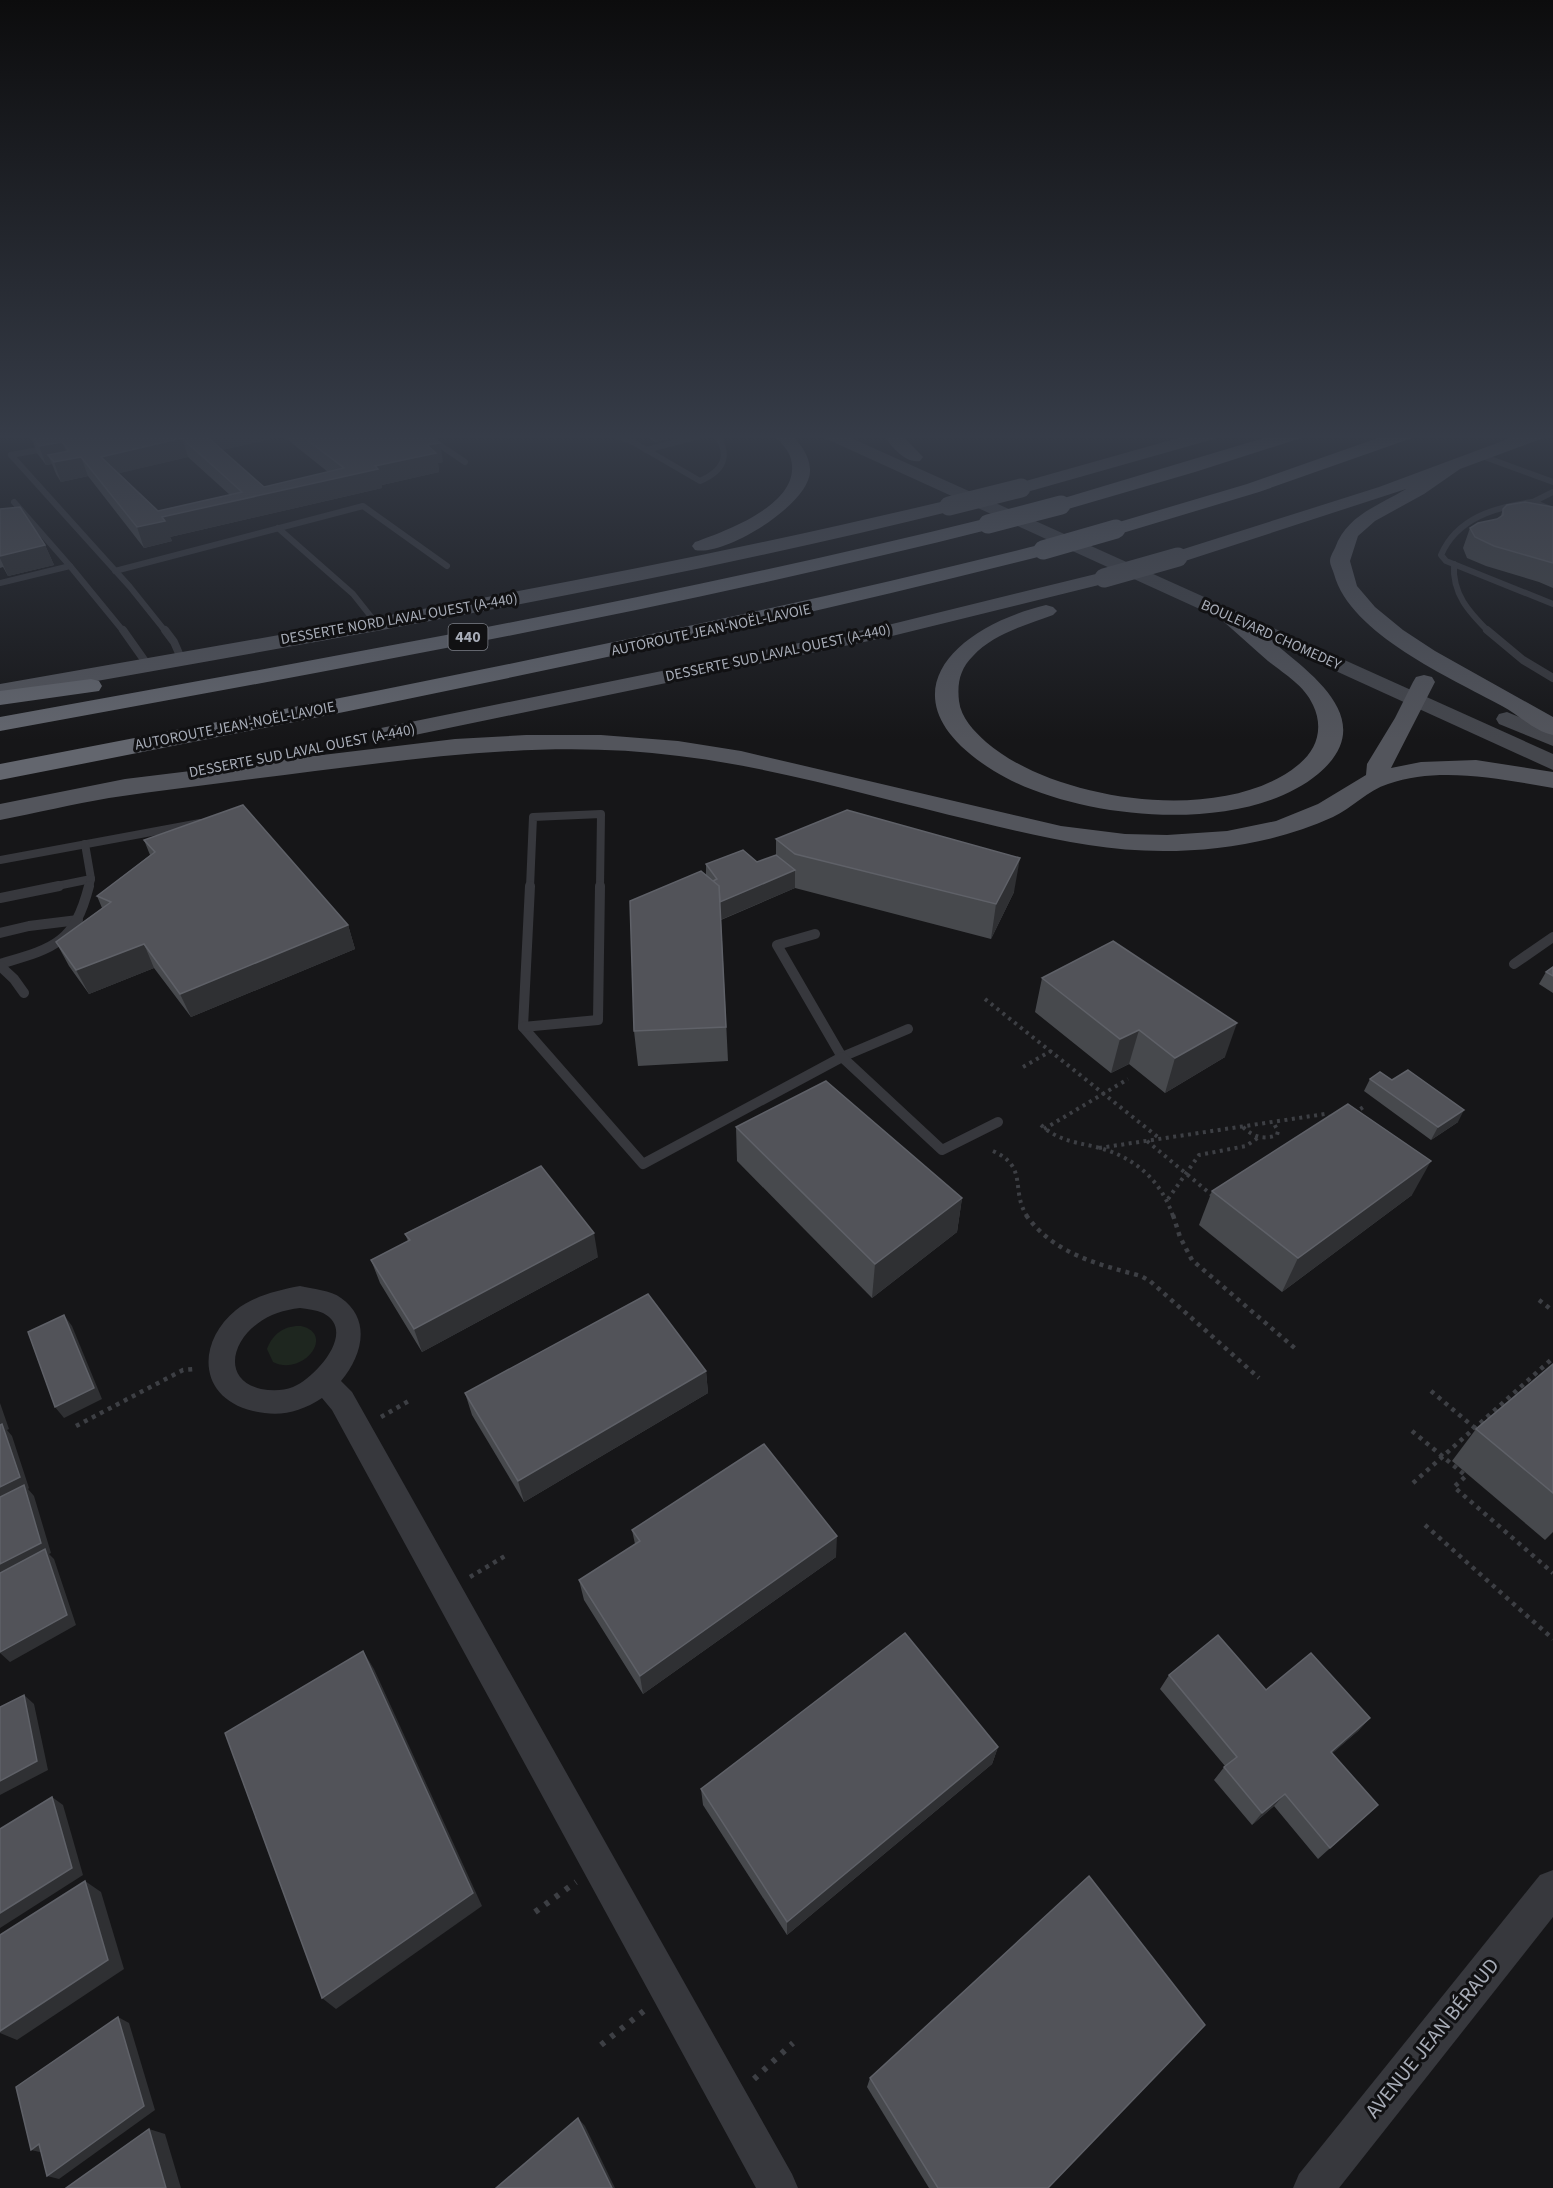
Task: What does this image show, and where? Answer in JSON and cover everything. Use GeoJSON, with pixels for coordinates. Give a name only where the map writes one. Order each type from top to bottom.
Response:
{"type":"FeatureCollection","features":[{"type":"Feature","properties":{"kind":"highway","name":"440"},"geometry":{"type":"LineString","coordinates":[[0,724],[508,630],[727,586],[941,535]]}},
{"type":"Feature","properties":{"kind":"highway","name":"AUTOROUTE JEAN-NOËL-LAVOIE"},"geometry":{"type":"LineString","coordinates":[[0,772],[648,644],[842,601],[1097,535]]}},
{"type":"Feature","properties":{"kind":"highway"},"geometry":{"type":"LineString","coordinates":[[0,698],[90,687],[727,586]]}},
{"type":"Feature","properties":{"kind":"highway"},"geometry":{"type":"LineString","coordinates":[[0,780],[178,738]]}},
{"type":"Feature","properties":{"kind":"main road"},"geometry":{"type":"LineString","coordinates":[[459,608],[687,551],[731,535]]}},
{"type":"Feature","properties":{"kind":"main road","name":"DESSERTE NORD LAVAL OUEST (A-440)"},"geometry":{"type":"LineString","coordinates":[[0,691],[708,561],[822,535]]}},
{"type":"Feature","properties":{"kind":"main road"},"geometry":{"type":"LineString","coordinates":[[1232,617],[1306,680],[1325,705],[1329,714],[1331,733],[1326,751],[1312,767],[1280,788],[1251,798],[1211,805],[1160,807],[1108,802],[1054,788],[1019,774],[992,759],[971,742],[955,722],[946,698],[950,672],[966,650],[988,635],[1113,582],[1249,535]]}},
{"type":"Feature","properties":{"kind":"main road"},"geometry":{"type":"LineString","coordinates":[[1349,535],[1342,552],[1344,578],[1362,606],[1389,631],[1441,664],[1511,701],[1553,728]]}},
{"type":"Feature","properties":{"kind":"main road","name":"DESSERTE SUD LAVAL OUEST (A-440)"},"geometry":{"type":"LineString","coordinates":[[0,812],[866,636],[1113,582]]}},
{"type":"Feature","properties":{"kind":"main road"},"geometry":{"type":"LineString","coordinates":[[1378,778],[1379,764],[1426,690]]}},
{"type":"Feature","properties":{"kind":"main road"},"geometry":{"type":"LineString","coordinates":[[104,791],[447,747],[509,742],[601,742],[678,748],[741,758],[1061,834],[1125,842],[1167,843],[1227,838],[1283,827],[1327,810],[1378,778],[1435,768],[1462,766],[1504,770],[1553,780]]}},
{"type":"Feature","properties":{"kind":"street","name":"BOULEVARD CHOMEDEY"},"geometry":{"type":"LineString","coordinates":[[1051,535],[1232,617],[1426,690]]}},
{"type":"Feature","properties":{"kind":"street","name":"BOULEVARD CHOMEDEY"},"geometry":{"type":"LineString","coordinates":[[1092,535],[1294,624]]}},
{"type":"Feature","properties":{"kind":"street","name":"BOULEVARD CHOMEDEY"},"geometry":{"type":"LineString","coordinates":[[1402,672],[1426,690],[1553,763]]}},
{"type":"Feature","properties":{"kind":"street"},"geometry":{"type":"LineString","coordinates":[[1469,702],[1553,739]]}},
{"type":"Feature","properties":{"kind":"street"},"geometry":{"type":"LineString","coordinates":[[290,1298],[319,1299],[340,1312],[350,1334],[344,1359],[325,1382],[306,1394],[286,1401],[265,1403],[247,1399],[227,1384],[222,1369],[223,1353],[236,1328],[261,1308],[290,1298]]}},
{"type":"Feature","properties":{"kind":"street"},"geometry":{"type":"LineString","coordinates":[[325,1382],[342,1401],[778,2188]]}},
{"type":"Feature","properties":{"kind":"street","name":"AVENUE JEAN BÉRAUD"},"geometry":{"type":"LineString","coordinates":[[1312,2188],[1553,1888]]}},
{"type":"Feature","properties":{"kind":"lane"},"geometry":{"type":"LineString","coordinates":[[43,535],[136,646],[147,664]]}},
{"type":"Feature","properties":{"kind":"lane"},"geometry":{"type":"LineString","coordinates":[[83,535],[174,642],[181,658]]}},
{"type":"Feature","properties":{"kind":"lane"},"geometry":{"type":"LineString","coordinates":[[115,571],[251,535]]}},
{"type":"Feature","properties":{"kind":"lane"},"geometry":{"type":"LineString","coordinates":[[286,535],[353,594],[376,623]]}},
{"type":"Feature","properties":{"kind":"lane"},"geometry":{"type":"LineString","coordinates":[[404,535],[447,566]]}},
{"type":"Feature","properties":{"kind":"lane"},"geometry":{"type":"LineString","coordinates":[[1453,535],[1442,551],[1443,558],[1553,604]]}},
{"type":"Feature","properties":{"kind":"lane"},"geometry":{"type":"LineString","coordinates":[[1454,564],[1453,573],[1460,596],[1481,626],[1522,659],[1553,678]]}},
{"type":"Feature","properties":{"kind":"lane"},"geometry":{"type":"LineString","coordinates":[[0,583],[70,566]]}},
{"type":"Feature","properties":{"kind":"lane"},"geometry":{"type":"LineString","coordinates":[[523,1027],[598,1020],[601,814],[533,817],[523,1027],[643,1164],[842,1057],[908,1029]]}},
{"type":"Feature","properties":{"kind":"lane"},"geometry":{"type":"LineString","coordinates":[[0,860],[208,821]]}},
{"type":"Feature","properties":{"kind":"lane"},"geometry":{"type":"LineString","coordinates":[[24,993],[15,979],[0,965],[58,945],[67,939],[78,920],[91,879],[85,844]]}},
{"type":"Feature","properties":{"kind":"lane"},"geometry":{"type":"LineString","coordinates":[[0,898],[91,879]]}},
{"type":"Feature","properties":{"kind":"lane"},"geometry":{"type":"LineString","coordinates":[[0,933],[28,926],[78,920]]}},
{"type":"Feature","properties":{"kind":"lane"},"geometry":{"type":"LineString","coordinates":[[815,934],[777,945],[842,1057],[942,1150],[998,1122]]}},
{"type":"Feature","properties":{"kind":"lane"},"geometry":{"type":"LineString","coordinates":[[1514,964],[1553,937]]}},
{"type":"Feature","properties":{"kind":"path"},"geometry":{"type":"LineString","coordinates":[[985,999],[1160,1139]]}},
{"type":"Feature","properties":{"kind":"path"},"geometry":{"type":"LineString","coordinates":[[1023,1067],[1051,1051]]}},
{"type":"Feature","properties":{"kind":"path"},"geometry":{"type":"LineString","coordinates":[[1128,1079],[1043,1127],[1063,1141],[1120,1155],[1145,1171],[1168,1199],[1181,1242],[1192,1260],[1297,1350]]}},
{"type":"Feature","properties":{"kind":"path"},"geometry":{"type":"LineString","coordinates":[[1347,1118],[1365,1106]]}},
{"type":"Feature","properties":{"kind":"path"},"geometry":{"type":"LineString","coordinates":[[1098,1148],[1325,1114],[1338,1123]]}},
{"type":"Feature","properties":{"kind":"path"},"geometry":{"type":"LineString","coordinates":[[1243,1126],[1248,1132],[1267,1138],[1277,1135],[1277,1127],[1273,1122]]}},
{"type":"Feature","properties":{"kind":"path"},"geometry":{"type":"LineString","coordinates":[[1168,1199],[1199,1155],[1245,1147],[1254,1143],[1259,1137]]}},
{"type":"Feature","properties":{"kind":"path"},"geometry":{"type":"LineString","coordinates":[[1146,1141],[1217,1200]]}},
{"type":"Feature","properties":{"kind":"path"},"geometry":{"type":"LineString","coordinates":[[993,1151],[1002,1154],[1017,1168],[1023,1209],[1046,1237],[1070,1255],[1141,1276],[1150,1281],[1259,1378]]}},
{"type":"Feature","properties":{"kind":"path"},"geometry":{"type":"LineString","coordinates":[[1539,1300],[1553,1311]]}},
{"type":"Feature","properties":{"kind":"path"},"geometry":{"type":"LineString","coordinates":[[1413,1483],[1553,1358]]}},
{"type":"Feature","properties":{"kind":"path"},"geometry":{"type":"LineString","coordinates":[[76,1426],[183,1370],[200,1369]]}},
{"type":"Feature","properties":{"kind":"path"},"geometry":{"type":"LineString","coordinates":[[1431,1391],[1476,1429]]}},
{"type":"Feature","properties":{"kind":"path"},"geometry":{"type":"LineString","coordinates":[[361,1436],[381,1417],[412,1400]]}},
{"type":"Feature","properties":{"kind":"path"},"geometry":{"type":"LineString","coordinates":[[1412,1431],[1466,1476],[1454,1487],[1553,1573]]}},
{"type":"Feature","properties":{"kind":"path"},"geometry":{"type":"LineString","coordinates":[[1425,1525],[1553,1639]]}},
{"type":"Feature","properties":{"kind":"path"},"geometry":{"type":"LineString","coordinates":[[448,1591],[505,1556]]}},
{"type":"Feature","properties":{"kind":"path"},"geometry":{"type":"LineString","coordinates":[[535,1912],[599,1865]]}},
{"type":"Feature","properties":{"kind":"path"},"geometry":{"type":"LineString","coordinates":[[601,2045],[669,1992]]}},
{"type":"Feature","properties":{"kind":"path"},"geometry":{"type":"LineString","coordinates":[[730,2101],[793,2043]]}},
{"type":"Feature","properties":{"kind":"shaded area"},"geometry":{"type":"Polygon","coordinates":[[[301,1326],[311,1330],[316,1337],[311,1353],[295,1364],[284,1365],[273,1362],[267,1349],[272,1339],[285,1329],[301,1326]]]}},
{"type":"Feature","properties":{"kind":"building"},"geometry":{"type":"Polygon","coordinates":[[[0,535],[38,535],[45,545],[0,556],[0,535]]]}},
{"type":"Feature","properties":{"kind":"building"},"geometry":{"type":"Polygon","coordinates":[[[1474,535],[1553,535],[1553,563],[1494,546],[1474,535]]]}},
{"type":"Feature","properties":{"kind":"building"},"geometry":{"type":"Polygon","coordinates":[[[243,805],[348,925],[180,994],[144,944],[76,970],[56,942],[111,902],[97,896],[155,852],[144,840],[243,805]]]}},
{"type":"Feature","properties":{"kind":"building"},"geometry":{"type":"Polygon","coordinates":[[[847,810],[1020,858],[996,904],[795,854],[776,839],[847,810]]]}},
{"type":"Feature","properties":{"kind":"building"},"geometry":{"type":"Polygon","coordinates":[[[743,850],[757,862],[776,855],[795,870],[720,902],[719,886],[713,881],[717,879],[706,864],[743,850]]]}},
{"type":"Feature","properties":{"kind":"building"},"geometry":{"type":"Polygon","coordinates":[[[701,871],[719,886],[726,1027],[634,1031],[630,901],[701,871]]]}},
{"type":"Feature","properties":{"kind":"building"},"geometry":{"type":"Polygon","coordinates":[[[1113,941],[1237,1023],[1175,1058],[1139,1030],[1120,1039],[1042,978],[1113,941]]]}},
{"type":"Feature","properties":{"kind":"building"},"geometry":{"type":"Polygon","coordinates":[[[1553,967],[1553,976],[1546,972],[1553,967]]]}},
{"type":"Feature","properties":{"kind":"building"},"geometry":{"type":"Polygon","coordinates":[[[1408,1070],[1464,1110],[1438,1127],[1370,1079],[1380,1072],[1392,1080],[1408,1070]]]}},
{"type":"Feature","properties":{"kind":"building"},"geometry":{"type":"Polygon","coordinates":[[[826,1081],[962,1198],[875,1264],[736,1127],[826,1081]]]}},
{"type":"Feature","properties":{"kind":"building"},"geometry":{"type":"Polygon","coordinates":[[[1348,1104],[1431,1161],[1298,1258],[1212,1191],[1348,1104]]]}},
{"type":"Feature","properties":{"kind":"building"},"geometry":{"type":"Polygon","coordinates":[[[541,1166],[594,1233],[414,1329],[371,1260],[410,1240],[405,1234],[541,1166]]]}},
{"type":"Feature","properties":{"kind":"building"},"geometry":{"type":"Polygon","coordinates":[[[648,1294],[706,1371],[518,1481],[465,1393],[648,1294]]]}},
{"type":"Feature","properties":{"kind":"building"},"geometry":{"type":"Polygon","coordinates":[[[64,1315],[94,1388],[55,1407],[28,1332],[64,1315]]]}},
{"type":"Feature","properties":{"kind":"building"},"geometry":{"type":"Polygon","coordinates":[[[1553,1364],[1553,1493],[1476,1429],[1553,1364]]]}},
{"type":"Feature","properties":{"kind":"building"},"geometry":{"type":"Polygon","coordinates":[[[2,1424],[20,1477],[0,1487],[0,1425],[2,1424]]]}},
{"type":"Feature","properties":{"kind":"building"},"geometry":{"type":"Polygon","coordinates":[[[764,1444],[837,1536],[640,1676],[579,1580],[640,1541],[632,1530],[764,1444]]]}},
{"type":"Feature","properties":{"kind":"building"},"geometry":{"type":"Polygon","coordinates":[[[24,1485],[41,1543],[0,1564],[0,1497],[24,1485]]]}},
{"type":"Feature","properties":{"kind":"building"},"geometry":{"type":"Polygon","coordinates":[[[45,1549],[67,1615],[0,1652],[0,1573],[45,1549]]]}},
{"type":"Feature","properties":{"kind":"building"},"geometry":{"type":"Polygon","coordinates":[[[905,1633],[998,1747],[787,1922],[701,1789],[905,1633]]]}},
{"type":"Feature","properties":{"kind":"building"},"geometry":{"type":"Polygon","coordinates":[[[1218,1635],[1266,1690],[1311,1653],[1370,1718],[1331,1752],[1378,1805],[1330,1848],[1285,1794],[1262,1813],[1224,1767],[1237,1757],[1169,1675],[1218,1635]]]}},
{"type":"Feature","properties":{"kind":"building"},"geometry":{"type":"Polygon","coordinates":[[[363,1651],[473,1893],[322,1998],[225,1733],[363,1651]]]}},
{"type":"Feature","properties":{"kind":"building"},"geometry":{"type":"Polygon","coordinates":[[[24,1695],[37,1761],[0,1781],[0,1707],[24,1695]]]}},
{"type":"Feature","properties":{"kind":"building"},"geometry":{"type":"Polygon","coordinates":[[[52,1797],[72,1868],[0,1913],[0,1829],[52,1797]]]}},
{"type":"Feature","properties":{"kind":"building"},"geometry":{"type":"Polygon","coordinates":[[[1089,1876],[1205,2025],[1048,2188],[938,2188],[870,2078],[1089,1876]]]}},
{"type":"Feature","properties":{"kind":"building"},"geometry":{"type":"Polygon","coordinates":[[[85,1881],[108,1960],[0,2031],[0,1935],[85,1881]]]}},
{"type":"Feature","properties":{"kind":"building"},"geometry":{"type":"Polygon","coordinates":[[[118,2017],[144,2106],[47,2176],[39,2144],[31,2150],[16,2087],[118,2017]]]}},
{"type":"Feature","properties":{"kind":"building"},"geometry":{"type":"Polygon","coordinates":[[[578,2118],[612,2188],[496,2188],[578,2118]]]}},
{"type":"Feature","properties":{"kind":"building"},"geometry":{"type":"Polygon","coordinates":[[[149,2129],[166,2188],[66,2188],[149,2129]]]}}]}
